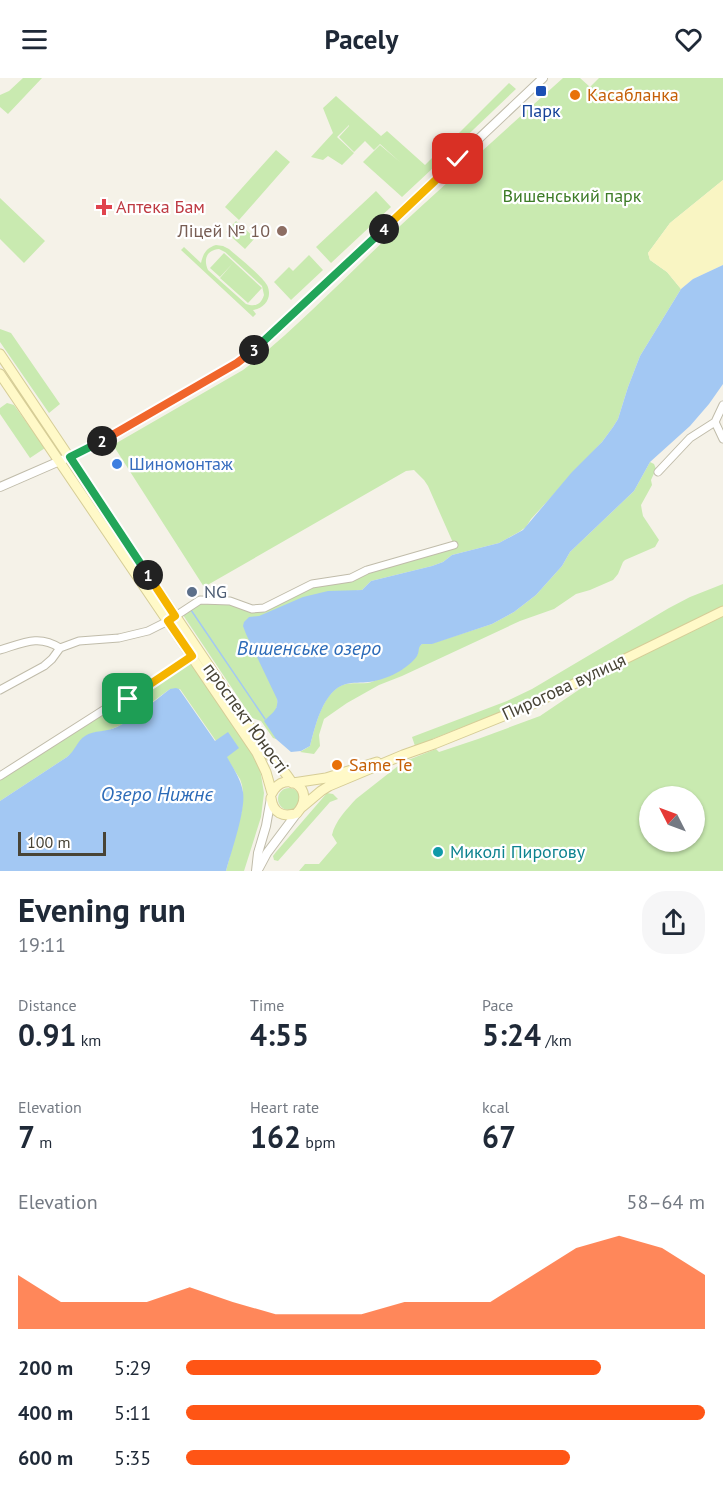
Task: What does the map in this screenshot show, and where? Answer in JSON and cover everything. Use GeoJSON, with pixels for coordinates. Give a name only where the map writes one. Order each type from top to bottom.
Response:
{"type":"FeatureCollection","features":[{"type":"Feature","properties":{"kind":"main road","name":"проспект Юності"},"geometry":{"type":"LineString","coordinates":[[0,354],[70,457],[172,619],[192,656],[261,759],[271,795]]}},
{"type":"Feature","properties":{"kind":"main road","name":"проспект Юності"},"geometry":{"type":"LineString","coordinates":[[0,374],[264,748],[293,783]]}},
{"type":"Feature","properties":{"kind":"main road","name":"Пирогова вулиця"},"geometry":{"type":"LineString","coordinates":[[299,810],[329,786],[533,704],[723,611]]}},
{"type":"Feature","properties":{"kind":"main road","name":"Пирогова вулиця"},"geometry":{"type":"LineString","coordinates":[[293,783],[320,779],[403,755]]}},
{"type":"Feature","properties":{"kind":"main road"},"geometry":{"type":"LineString","coordinates":[[286,772],[320,779]]}},
{"type":"Feature","properties":{"kind":"main road"},"geometry":{"type":"LineString","coordinates":[[281,783],[293,783],[303,792],[304,798],[299,810],[290,815],[279,813],[274,809],[271,795],[281,783]]}},
{"type":"Feature","properties":{"kind":"street"},"geometry":{"type":"LineString","coordinates":[[0,487],[70,457],[143,418],[252,352],[543,78]]}},
{"type":"Feature","properties":{"kind":"street"},"geometry":{"type":"LineString","coordinates":[[658,472],[690,438],[715,422],[723,405]]}},
{"type":"Feature","properties":{"kind":"street"},"geometry":{"type":"LineString","coordinates":[[715,422],[723,440]]}},
{"type":"Feature","properties":{"kind":"street"},"geometry":{"type":"LineString","coordinates":[[0,690],[44,666],[60,648],[79,641],[119,638],[147,631],[172,619],[203,599],[230,601],[252,609],[264,608],[312,584],[351,578],[366,570],[454,545]]}},
{"type":"Feature","properties":{"kind":"street"},"geometry":{"type":"LineString","coordinates":[[0,650],[41,640],[60,648]]}},
{"type":"Feature","properties":{"kind":"street"},"geometry":{"type":"LineString","coordinates":[[0,776],[116,702],[132,697],[192,656]]}},
{"type":"Feature","properties":{"kind":"street","name":"Пирогова вулиця"},"geometry":{"type":"LineString","coordinates":[[257,871],[258,853],[266,826],[271,795]]}},
{"type":"Feature","properties":{"kind":"street","name":"Пирогова вулиця"},"geometry":{"type":"LineString","coordinates":[[257,871],[267,853],[299,810]]}},
{"type":"Feature","properties":{"kind":"green space"},"geometry":{"type":"Polygon","coordinates":[[[23,78],[42,78],[8,114],[0,107],[0,95],[9,91],[23,78]]]}},
{"type":"Feature","properties":{"kind":"green space","name":"Вишенський парк"},"geometry":{"type":"Polygon","coordinates":[[[563,78],[580,78],[590,87],[599,78],[723,78],[723,180],[670,223],[648,253],[650,260],[667,272],[681,289],[640,356],[618,419],[613,427],[526,527],[499,543],[452,555],[432,566],[371,581],[362,590],[357,590],[277,699],[276,708],[282,720],[276,739],[273,738],[261,721],[252,718],[181,612],[200,600],[260,608],[306,586],[340,579],[454,545],[428,486],[414,470],[406,471],[204,587],[113,445],[243,370],[262,355],[563,78]]]}},
{"type":"Feature","properties":{"kind":"green space"},"geometry":{"type":"Polygon","coordinates":[[[509,83],[516,89],[453,149],[451,141],[509,83]]]}},
{"type":"Feature","properties":{"kind":"green space"},"geometry":{"type":"Polygon","coordinates":[[[336,96],[381,136],[387,131],[425,165],[440,150],[448,154],[402,197],[363,162],[380,145],[400,162],[380,144],[374,150],[365,141],[354,152],[339,137],[349,125],[337,137],[354,153],[342,165],[328,156],[323,160],[311,157],[333,133],[323,108],[336,96]]]}},
{"type":"Feature","properties":{"kind":"green space"},"geometry":{"type":"Polygon","coordinates":[[[276,150],[290,162],[239,220],[225,207],[276,150]]]}},
{"type":"Feature","properties":{"kind":"green space"},"geometry":{"type":"Polygon","coordinates":[[[376,191],[391,207],[331,263],[316,247],[376,191]]]}},
{"type":"Feature","properties":{"kind":"green space"},"geometry":{"type":"Polygon","coordinates":[[[0,198],[45,241],[24,263],[0,239],[0,198]]]}},
{"type":"Feature","properties":{"kind":"green space"},"geometry":{"type":"Polygon","coordinates":[[[236,221],[255,238],[245,249],[226,232],[236,221]]]}},
{"type":"Feature","properties":{"kind":"green space"},"geometry":{"type":"Polygon","coordinates":[[[216,245],[229,249],[267,285],[269,294],[267,301],[253,310],[256,314],[253,317],[181,250],[184,247],[201,263],[206,252],[216,245]],[[219,249],[209,253],[206,262],[208,270],[246,304],[259,303],[264,295],[262,286],[219,249]]]}},
{"type":"Feature","properties":{"kind":"green space"},"geometry":{"type":"Polygon","coordinates":[[[224,253],[262,288],[248,303],[220,278],[233,263],[220,277],[210,268],[224,253]]]}},
{"type":"Feature","properties":{"kind":"green space"},"geometry":{"type":"Polygon","coordinates":[[[309,255],[323,270],[291,300],[274,282],[289,267],[293,271],[309,255]]]}},
{"type":"Feature","properties":{"kind":"green space"},"geometry":{"type":"Polygon","coordinates":[[[0,329],[11,333],[60,404],[49,413],[0,342],[0,329]]]}},
{"type":"Feature","properties":{"kind":"green space"},"geometry":{"type":"Polygon","coordinates":[[[7,403],[14,405],[45,448],[30,458],[0,414],[0,408],[7,403]]]}},
{"type":"Feature","properties":{"kind":"green space"},"geometry":{"type":"Polygon","coordinates":[[[650,462],[656,469],[651,480],[652,485],[641,505],[643,516],[659,540],[655,547],[625,560],[613,580],[576,594],[554,609],[520,621],[379,685],[347,703],[324,719],[319,735],[320,746],[314,754],[300,752],[310,746],[321,710],[331,693],[338,687],[374,681],[418,654],[418,647],[422,644],[430,644],[492,624],[514,612],[536,595],[562,566],[570,552],[634,491],[650,462]]]}},
{"type":"Feature","properties":{"kind":"green space"},"geometry":{"type":"Polygon","coordinates":[[[723,584],[723,606],[531,700],[415,746],[412,737],[507,701],[532,689],[669,608],[723,584]]]}},
{"type":"Feature","properties":{"kind":"green space"},"geometry":{"type":"Polygon","coordinates":[[[723,611],[723,871],[299,871],[305,864],[319,864],[337,843],[332,835],[345,811],[356,799],[403,762],[436,749],[439,752],[478,739],[540,716],[623,660],[723,611]]]}},
{"type":"Feature","properties":{"kind":"green space"},"geometry":{"type":"Polygon","coordinates":[[[188,659],[260,769],[264,793],[261,817],[244,871],[226,871],[242,810],[243,792],[240,779],[180,689],[170,689],[121,725],[83,738],[67,757],[0,801],[0,776],[188,659]]]}},
{"type":"Feature","properties":{"kind":"green space"},"geometry":{"type":"Polygon","coordinates":[[[289,788],[297,791],[300,799],[297,807],[289,810],[281,807],[278,799],[281,791],[289,788]]]}},
{"type":"Feature","properties":{"kind":"green space"},"geometry":{"type":"Polygon","coordinates":[[[327,793],[333,794],[338,799],[330,802],[278,861],[274,860],[273,856],[276,852],[327,793]]]}},
{"type":"Feature","properties":{"kind":"sand"},"geometry":{"type":"Polygon","coordinates":[[[723,180],[723,265],[693,279],[681,289],[667,272],[650,260],[648,253],[670,223],[723,180]]]}},
{"type":"Feature","properties":{"kind":"water","name":"Вишенське озеро"},"geometry":{"type":"Polygon","coordinates":[[[723,265],[723,384],[690,426],[650,462],[634,491],[570,552],[562,566],[536,595],[514,612],[492,624],[432,644],[422,644],[414,660],[393,675],[377,681],[349,683],[338,688],[331,694],[321,710],[310,746],[301,751],[291,752],[276,739],[264,721],[276,709],[277,699],[246,634],[244,622],[249,617],[259,616],[303,597],[328,591],[362,590],[371,581],[432,566],[452,555],[499,543],[523,530],[613,427],[618,419],[640,356],[681,289],[693,279],[723,265]]]}},
{"type":"Feature","properties":{"kind":"water","name":"Озеро Нижнє"},"geometry":{"type":"Polygon","coordinates":[[[170,689],[179,689],[215,741],[228,732],[239,748],[227,757],[237,774],[243,800],[226,871],[0,871],[0,801],[67,757],[85,736],[124,724],[170,689]]]}},
{"type":"Feature","properties":{"kind":"waterway"},"geometry":{"type":"LineString","coordinates":[[191,610],[265,719]]}},
{"type":"Feature","properties":{"kind":"place","name":"Парк"},"geometry":{"type":"Point","coordinates":[541,91]}},
{"type":"Feature","properties":{"kind":"place","name":"Касабланка"},"geometry":{"type":"Point","coordinates":[575,95]}},
{"type":"Feature","properties":{"kind":"place","name":"Аптека Бам"},"geometry":{"type":"Point","coordinates":[104,207]}},
{"type":"Feature","properties":{"kind":"place","name":"Ліцей № 10"},"geometry":{"type":"Point","coordinates":[282,231]}},
{"type":"Feature","properties":{"kind":"place","name":"Шиномонтаж"},"geometry":{"type":"Point","coordinates":[117,464]}},
{"type":"Feature","properties":{"kind":"place","name":"NG"},"geometry":{"type":"Point","coordinates":[192,592]}},
{"type":"Feature","properties":{"kind":"place","name":"Same Te"},"geometry":{"type":"Point","coordinates":[337,765]}},
{"type":"Feature","properties":{"kind":"place","name":"Миколі Пирогову"},"geometry":{"type":"Point","coordinates":[438,852]}},
{"type":"Feature","properties":{"kind":"route"},"geometry":{"type":"LineString","coordinates":[[128,699],[192,656],[168,621],[175,616],[70,457],[126,428],[237,363],[259,346],[458,159]]}}]}
